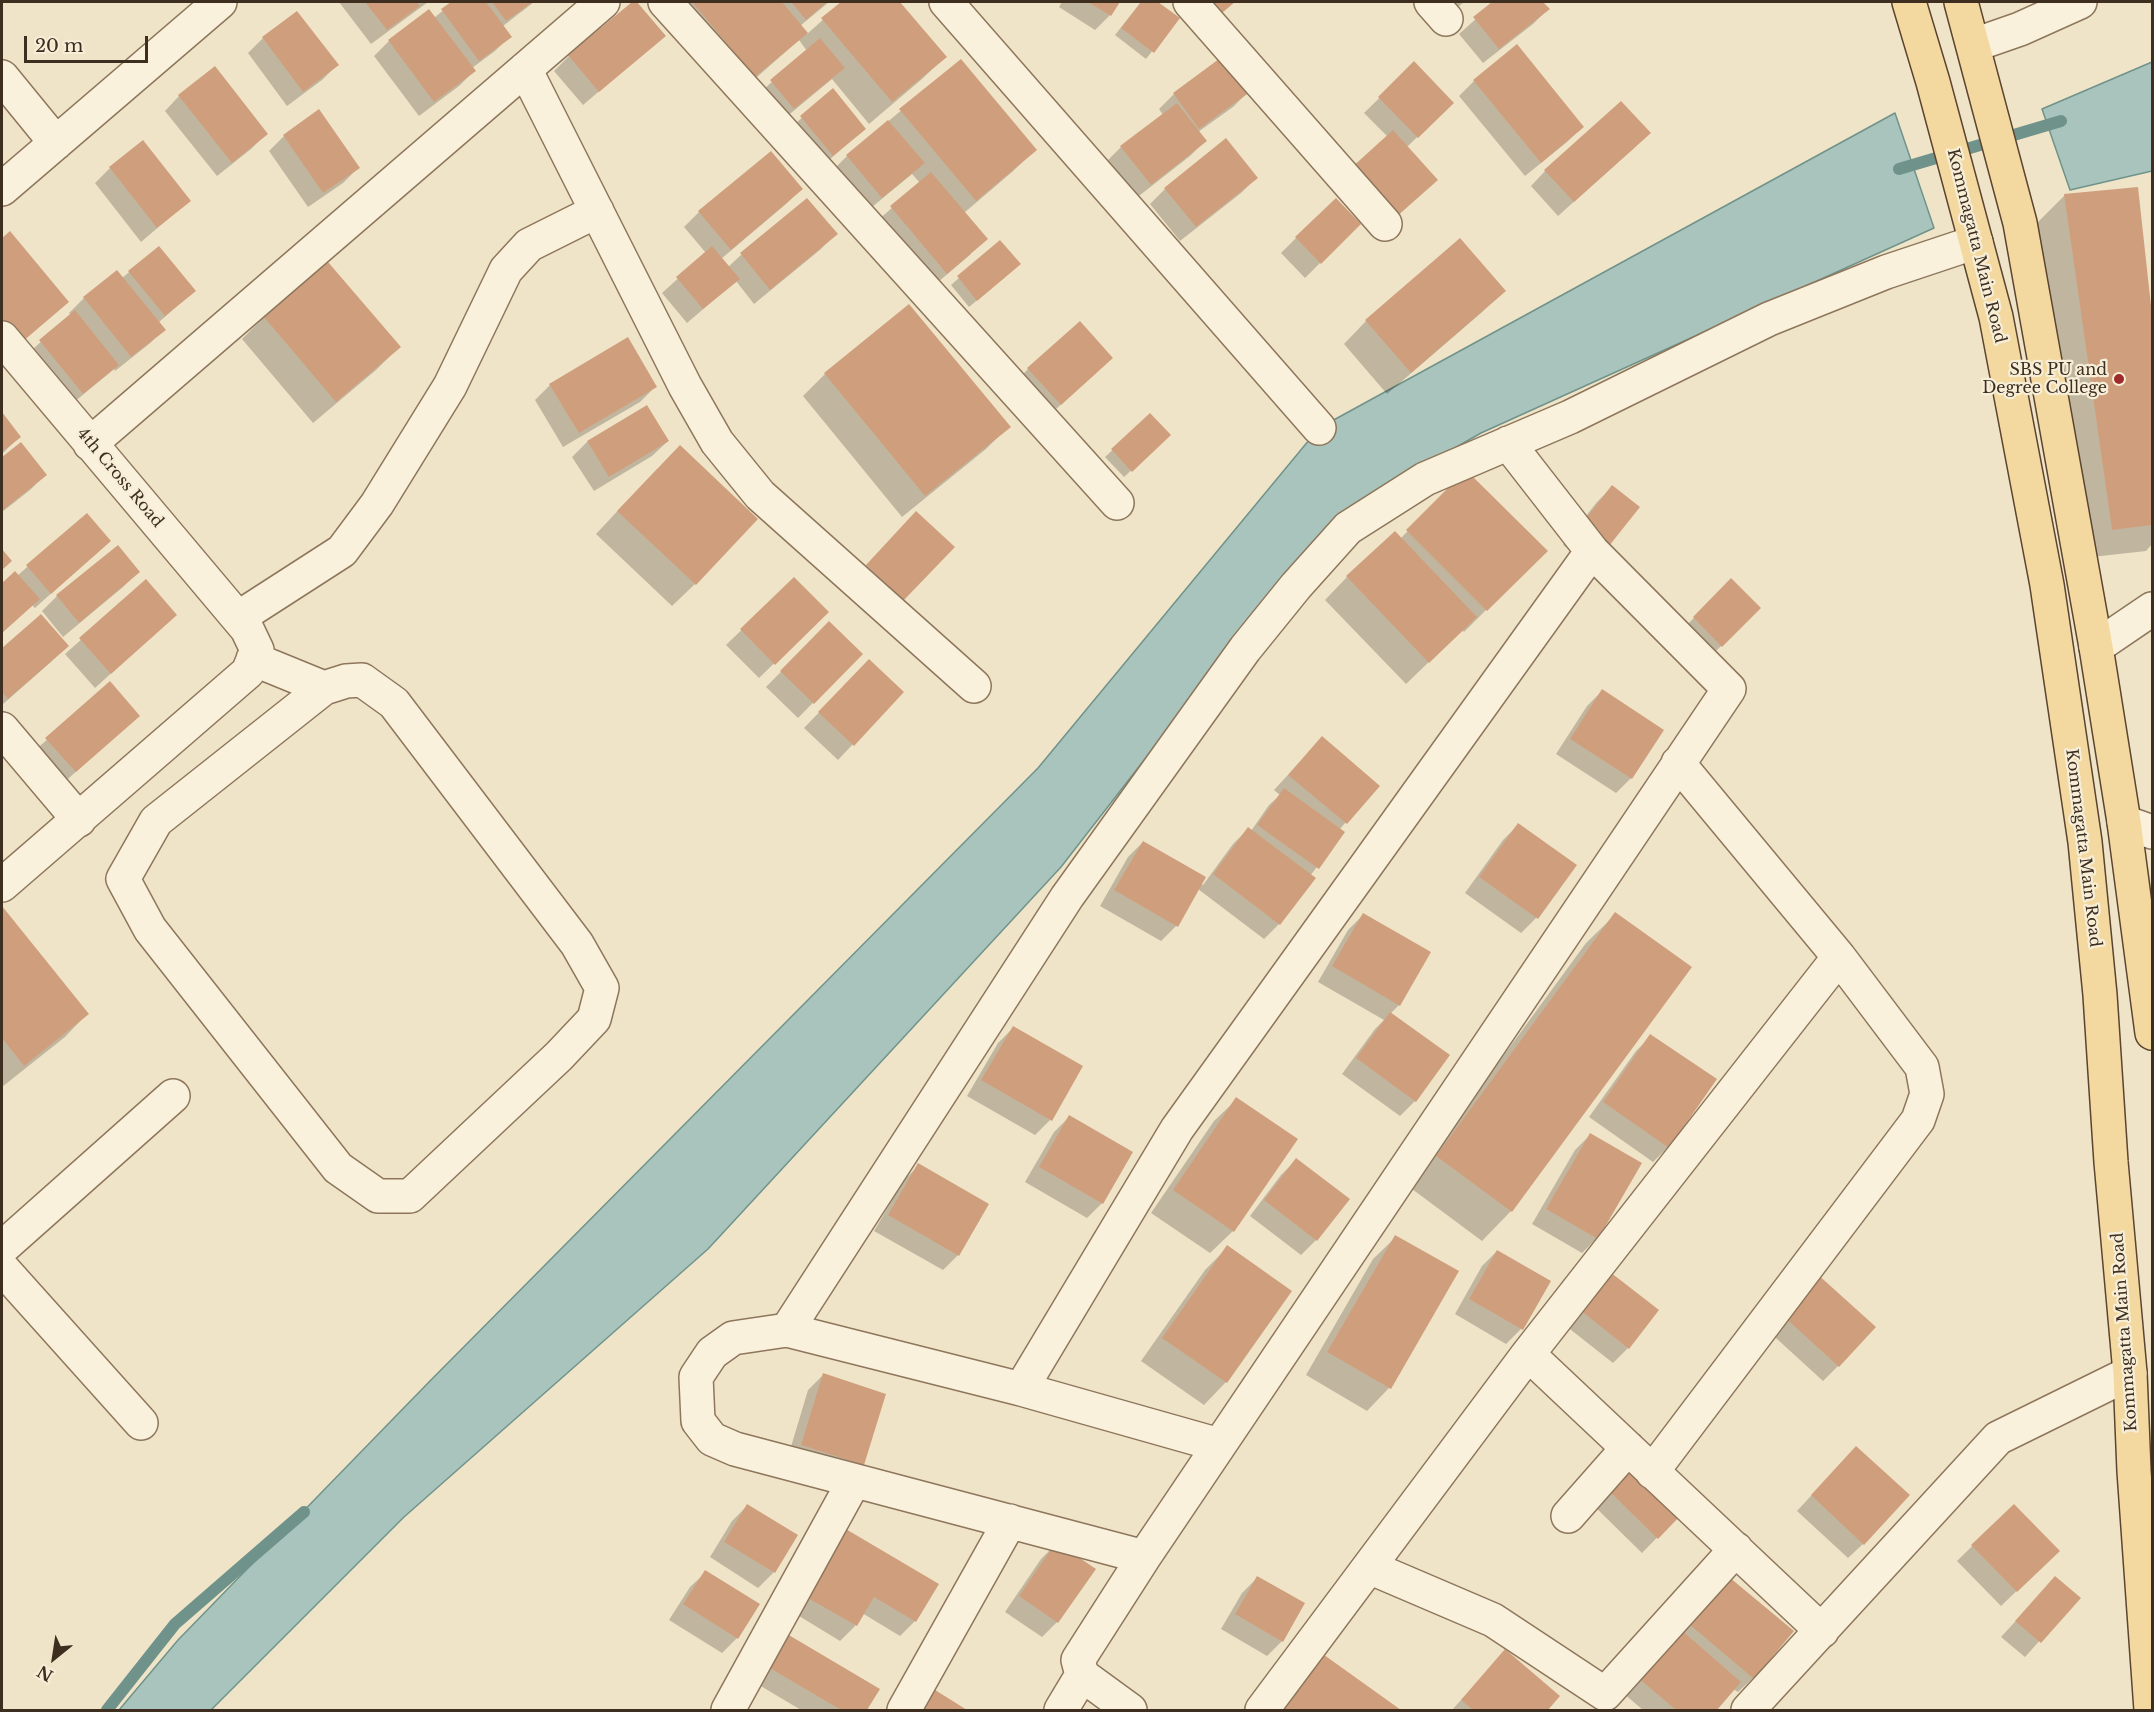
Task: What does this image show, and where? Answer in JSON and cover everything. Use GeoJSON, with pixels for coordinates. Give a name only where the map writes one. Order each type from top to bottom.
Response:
{"type":"FeatureCollection","features":[{"type":"Feature","properties":{"kind":"main road","name":"Kommagatta Main Road"},"geometry":{"type":"LineString","coordinates":[[1909,2],[1934,82],[1996,317],[2047,585],[2085,842],[2100,995],[2111,1162],[2130,1373],[2134,1471],[2151,1710]]}},
{"type":"Feature","properties":{"kind":"main road"},"geometry":{"type":"LineString","coordinates":[[1961,2],[2020,223],[2096,647],[2138,827],[2152,1033]]}},
{"type":"Feature","properties":{"kind":"street"},"geometry":{"type":"LineString","coordinates":[[2,189],[220,2]]}},
{"type":"Feature","properties":{"kind":"street"},"geometry":{"type":"LineString","coordinates":[[90,444],[603,2]]}},
{"type":"Feature","properties":{"kind":"street"},"geometry":{"type":"LineString","coordinates":[[665,2],[1118,503]]}},
{"type":"Feature","properties":{"kind":"street"},"geometry":{"type":"LineString","coordinates":[[946,2],[1319,428]]}},
{"type":"Feature","properties":{"kind":"street"},"geometry":{"type":"LineString","coordinates":[[1190,2],[1385,224]]}},
{"type":"Feature","properties":{"kind":"street"},"geometry":{"type":"LineString","coordinates":[[1976,56],[2020,29],[2080,2]]}},
{"type":"Feature","properties":{"kind":"street"},"geometry":{"type":"LineString","coordinates":[[525,69],[685,386],[717,442],[760,495],[974,686]]}},
{"type":"Feature","properties":{"kind":"street"},"geometry":{"type":"LineString","coordinates":[[2,77],[56,142]]}},
{"type":"Feature","properties":{"kind":"street"},"geometry":{"type":"LineString","coordinates":[[238,618],[342,551],[377,504],[450,386],[506,270],[529,245],[597,212]]}},
{"type":"Feature","properties":{"kind":"street"},"geometry":{"type":"LineString","coordinates":[[787,1330],[1067,897],[1245,649],[1348,528],[1425,479],[1570,417],[1769,319],[1974,234]]}},
{"type":"Feature","properties":{"kind":"street","name":"4th Cross Road"},"geometry":{"type":"LineString","coordinates":[[2,338],[247,629],[257,650],[253,659]]}},
{"type":"Feature","properties":{"kind":"street"},"geometry":{"type":"LineString","coordinates":[[1130,1710],[1082,1675],[1078,1660],[1143,1557],[1729,689],[1592,551],[1508,443]]}},
{"type":"Feature","properties":{"kind":"street"},"geometry":{"type":"LineString","coordinates":[[1022,1389],[1177,1129],[1592,551]]}},
{"type":"Feature","properties":{"kind":"street"},"geometry":{"type":"LineString","coordinates":[[2096,647],[2152,609]]}},
{"type":"Feature","properties":{"kind":"street"},"geometry":{"type":"LineString","coordinates":[[2,885],[80,820],[248,672],[253,659],[324,688],[346,681],[362,680],[394,703],[577,944],[602,988],[594,1019],[559,1056],[410,1196],[378,1196],[338,1168],[150,929],[123,879],[156,821],[324,688]]}},
{"type":"Feature","properties":{"kind":"street"},"geometry":{"type":"LineString","coordinates":[[2,729],[80,820]]}},
{"type":"Feature","properties":{"kind":"street"},"geometry":{"type":"LineString","coordinates":[[1652,1472],[1918,1120],[1927,1094],[1922,1066],[1839,957],[1678,763]]}},
{"type":"Feature","properties":{"kind":"street"},"geometry":{"type":"LineString","coordinates":[[1262,1710],[1528,1354],[1839,957]]}},
{"type":"Feature","properties":{"kind":"street"},"geometry":{"type":"LineString","coordinates":[[2,1248],[173,1096]]}},
{"type":"Feature","properties":{"kind":"street"},"geometry":{"type":"LineString","coordinates":[[2,1268],[141,1423]]}},
{"type":"Feature","properties":{"kind":"street"},"geometry":{"type":"LineString","coordinates":[[1143,1557],[735,1449],[712,1439],[698,1421],[696,1377],[712,1353],[733,1338],[787,1330],[1022,1389],[1219,1445]]}},
{"type":"Feature","properties":{"kind":"street"},"geometry":{"type":"LineString","coordinates":[[1528,1354],[1822,1631]]}},
{"type":"Feature","properties":{"kind":"street"},"geometry":{"type":"LineString","coordinates":[[1748,1710],[1998,1438],[2130,1373]]}},
{"type":"Feature","properties":{"kind":"street"},"geometry":{"type":"LineString","coordinates":[[1568,1516],[1628,1448]]}},
{"type":"Feature","properties":{"kind":"street"},"geometry":{"type":"LineString","coordinates":[[728,1710],[854,1481]]}},
{"type":"Feature","properties":{"kind":"street"},"geometry":{"type":"LineString","coordinates":[[904,1710],[1010,1521]]}},
{"type":"Feature","properties":{"kind":"street"},"geometry":{"type":"LineString","coordinates":[[1369,1567],[1493,1620],[1605,1694],[1736,1549]]}},
{"type":"Feature","properties":{"kind":"street"},"geometry":{"type":"LineString","coordinates":[[1061,1710],[1082,1675]]}},
{"type":"Feature","properties":{"kind":"water"},"geometry":{"type":"Polygon","coordinates":[[[2152,62],[2152,171],[2070,190],[2042,109],[2152,62]]]}},
{"type":"Feature","properties":{"kind":"water"},"geometry":{"type":"Polygon","coordinates":[[[1895,113],[1934,228],[1481,433],[1399,480],[1236,642],[1061,867],[708,1249],[404,1517],[211,1710],[119,1710],[178,1640],[428,1383],[1038,768],[1319,428],[1895,113]]]}},
{"type":"Feature","properties":{"kind":"building"},"geometry":{"type":"Polygon","coordinates":[[[365,2],[417,2],[420,6],[387,30],[365,2]]]}},
{"type":"Feature","properties":{"kind":"building"},"geometry":{"type":"Polygon","coordinates":[[[451,2],[486,2],[512,37],[479,61],[441,9],[451,2]]]}},
{"type":"Feature","properties":{"kind":"building"},"geometry":{"type":"Polygon","coordinates":[[[492,2],[533,2],[506,21],[492,2]]]}},
{"type":"Feature","properties":{"kind":"building"},"geometry":{"type":"Polygon","coordinates":[[[632,2],[637,2],[666,36],[599,92],[568,55],[632,2]]]}},
{"type":"Feature","properties":{"kind":"building"},"geometry":{"type":"Polygon","coordinates":[[[692,2],[782,2],[808,33],[755,77],[692,2]]]}},
{"type":"Feature","properties":{"kind":"building"},"geometry":{"type":"Polygon","coordinates":[[[791,2],[827,2],[806,20],[791,2]]]}},
{"type":"Feature","properties":{"kind":"building"},"geometry":{"type":"Polygon","coordinates":[[[841,2],[900,2],[947,57],[892,102],[821,18],[841,2]]]}},
{"type":"Feature","properties":{"kind":"building"},"geometry":{"type":"Polygon","coordinates":[[[1088,2],[1120,2],[1111,16],[1088,2]]]}},
{"type":"Feature","properties":{"kind":"building"},"geometry":{"type":"Polygon","coordinates":[[[1141,2],[1158,2],[1180,18],[1154,53],[1121,28],[1141,2]]]}},
{"type":"Feature","properties":{"kind":"building"},"geometry":{"type":"Polygon","coordinates":[[[1203,2],[1235,2],[1216,18],[1203,2]]]}},
{"type":"Feature","properties":{"kind":"building"},"geometry":{"type":"Polygon","coordinates":[[[1492,2],[1543,2],[1550,9],[1499,49],[1473,17],[1492,2]]]}},
{"type":"Feature","properties":{"kind":"building"},"geometry":{"type":"Polygon","coordinates":[[[429,9],[476,71],[434,102],[388,40],[429,9]]]}},
{"type":"Feature","properties":{"kind":"building"},"geometry":{"type":"Polygon","coordinates":[[[297,11],[339,65],[303,92],[262,37],[297,11]]]}},
{"type":"Feature","properties":{"kind":"building"},"geometry":{"type":"Polygon","coordinates":[[[820,38],[845,68],[794,109],[770,80],[820,38]]]}},
{"type":"Feature","properties":{"kind":"building"},"geometry":{"type":"Polygon","coordinates":[[[1517,44],[1584,127],[1541,163],[1473,80],[1517,44]]]}},
{"type":"Feature","properties":{"kind":"building"},"geometry":{"type":"Polygon","coordinates":[[[1223,56],[1250,92],[1199,129],[1173,93],[1223,56]]]}},
{"type":"Feature","properties":{"kind":"building"},"geometry":{"type":"Polygon","coordinates":[[[961,59],[1037,150],[976,201],[899,109],[961,59]]]}},
{"type":"Feature","properties":{"kind":"building"},"geometry":{"type":"Polygon","coordinates":[[[1414,61],[1454,103],[1418,138],[1378,97],[1414,61]]]}},
{"type":"Feature","properties":{"kind":"building"},"geometry":{"type":"Polygon","coordinates":[[[215,66],[268,134],[232,163],[178,95],[215,66]]]}},
{"type":"Feature","properties":{"kind":"building"},"geometry":{"type":"Polygon","coordinates":[[[833,88],[866,129],[833,156],[800,116],[833,88]]]}},
{"type":"Feature","properties":{"kind":"building"},"geometry":{"type":"Polygon","coordinates":[[[1621,101],[1651,133],[1574,202],[1544,170],[1621,101]]]}},
{"type":"Feature","properties":{"kind":"building"},"geometry":{"type":"Polygon","coordinates":[[[1177,103],[1207,141],[1151,185],[1120,146],[1177,103]]]}},
{"type":"Feature","properties":{"kind":"building"},"geometry":{"type":"Polygon","coordinates":[[[319,109],[360,168],[323,193],[283,135],[319,109]]]}},
{"type":"Feature","properties":{"kind":"building"},"geometry":{"type":"Polygon","coordinates":[[[888,120],[925,163],[882,198],[846,155],[888,120]]]}},
{"type":"Feature","properties":{"kind":"building"},"geometry":{"type":"Polygon","coordinates":[[[1393,130],[1438,180],[1395,218],[1350,169],[1393,130]]]}},
{"type":"Feature","properties":{"kind":"building"},"geometry":{"type":"Polygon","coordinates":[[[1226,138],[1258,178],[1196,227],[1164,188],[1226,138]]]}},
{"type":"Feature","properties":{"kind":"building"},"geometry":{"type":"Polygon","coordinates":[[[143,140],[191,201],[157,228],[109,167],[143,140]]]}},
{"type":"Feature","properties":{"kind":"building"},"geometry":{"type":"Polygon","coordinates":[[[771,151],[803,189],[731,250],[698,211],[771,151]]]}},
{"type":"Feature","properties":{"kind":"building"},"geometry":{"type":"Polygon","coordinates":[[[931,172],[988,239],[947,274],[890,206],[931,172]]]}},
{"type":"Feature","properties":{"kind":"building","name":"SBS PU and Degree College"},"geometry":{"type":"Polygon","coordinates":[[[2138,187],[2152,315],[2152,525],[2112,530],[2064,194],[2138,187]]]}},
{"type":"Feature","properties":{"kind":"building"},"geometry":{"type":"Polygon","coordinates":[[[807,198],[838,234],[770,290],[740,253],[807,198]]]}},
{"type":"Feature","properties":{"kind":"building"},"geometry":{"type":"Polygon","coordinates":[[[1336,198],[1361,224],[1321,264],[1295,237],[1336,198]]]}},
{"type":"Feature","properties":{"kind":"building"},"geometry":{"type":"Polygon","coordinates":[[[10,231],[69,302],[22,342],[2,318],[2,238],[10,231]]]}},
{"type":"Feature","properties":{"kind":"building"},"geometry":{"type":"Polygon","coordinates":[[[1460,238],[1506,291],[1411,373],[1365,320],[1460,238]]]}},
{"type":"Feature","properties":{"kind":"building"},"geometry":{"type":"Polygon","coordinates":[[[1000,240],[1021,264],[977,301],[957,276],[1000,240]]]}},
{"type":"Feature","properties":{"kind":"building"},"geometry":{"type":"Polygon","coordinates":[[[159,246],[196,291],[165,316],[128,271],[159,246]]]}},
{"type":"Feature","properties":{"kind":"building"},"geometry":{"type":"Polygon","coordinates":[[[712,246],[740,279],[703,309],[676,277],[712,246]]]}},
{"type":"Feature","properties":{"kind":"building"},"geometry":{"type":"Polygon","coordinates":[[[328,262],[401,347],[336,402],[263,316],[328,262]]]}},
{"type":"Feature","properties":{"kind":"building"},"geometry":{"type":"Polygon","coordinates":[[[117,270],[166,330],[131,357],[83,297],[117,270]]]}},
{"type":"Feature","properties":{"kind":"building"},"geometry":{"type":"Polygon","coordinates":[[[909,304],[1011,427],[925,496],[824,373],[909,304]]]}},
{"type":"Feature","properties":{"kind":"building"},"geometry":{"type":"Polygon","coordinates":[[[75,310],[119,365],[83,394],[39,340],[75,310]]]}},
{"type":"Feature","properties":{"kind":"building"},"geometry":{"type":"Polygon","coordinates":[[[1080,321],[1113,358],[1061,405],[1027,368],[1080,321]]]}},
{"type":"Feature","properties":{"kind":"building"},"geometry":{"type":"Polygon","coordinates":[[[628,337],[657,387],[579,433],[549,384],[628,337]]]}},
{"type":"Feature","properties":{"kind":"building"},"geometry":{"type":"Polygon","coordinates":[[[647,405],[669,441],[609,477],[587,441],[647,405]]]}},
{"type":"Feature","properties":{"kind":"building"},"geometry":{"type":"Polygon","coordinates":[[[2,412],[21,437],[2,452],[2,412]]]}},
{"type":"Feature","properties":{"kind":"building"},"geometry":{"type":"Polygon","coordinates":[[[1150,413],[1171,435],[1132,472],[1111,449],[1150,413]]]}},
{"type":"Feature","properties":{"kind":"building"},"geometry":{"type":"Polygon","coordinates":[[[21,442],[47,475],[2,511],[2,457],[21,442]]]}},
{"type":"Feature","properties":{"kind":"building"},"geometry":{"type":"Polygon","coordinates":[[[680,445],[758,519],[696,585],[617,511],[680,445]]]}},
{"type":"Feature","properties":{"kind":"building"},"geometry":{"type":"Polygon","coordinates":[[[1466,470],[1548,551],[1487,611],[1406,530],[1466,470]]]}},
{"type":"Feature","properties":{"kind":"building"},"geometry":{"type":"Polygon","coordinates":[[[1612,485],[1640,507],[1605,551],[1577,530],[1612,485]]]}},
{"type":"Feature","properties":{"kind":"building"},"geometry":{"type":"Polygon","coordinates":[[[916,511],[955,547],[904,600],[866,565],[916,511]]]}},
{"type":"Feature","properties":{"kind":"building"},"geometry":{"type":"Polygon","coordinates":[[[87,513],[111,541],[51,594],[26,565],[87,513]]]}},
{"type":"Feature","properties":{"kind":"building"},"geometry":{"type":"Polygon","coordinates":[[[1395,531],[1477,617],[1429,663],[1346,576],[1395,531]]]}},
{"type":"Feature","properties":{"kind":"building"},"geometry":{"type":"Polygon","coordinates":[[[118,545],[140,572],[79,623],[56,595],[118,545]]]}},
{"type":"Feature","properties":{"kind":"building"},"geometry":{"type":"Polygon","coordinates":[[[2,549],[12,561],[2,570],[2,549]]]}},
{"type":"Feature","properties":{"kind":"building"},"geometry":{"type":"Polygon","coordinates":[[[15,571],[40,599],[2,633],[2,583],[15,571]]]}},
{"type":"Feature","properties":{"kind":"building"},"geometry":{"type":"Polygon","coordinates":[[[794,577],[829,612],[775,665],[740,629],[794,577]]]}},
{"type":"Feature","properties":{"kind":"building"},"geometry":{"type":"Polygon","coordinates":[[[1731,578],[1761,608],[1722,647],[1693,617],[1731,578]]]}},
{"type":"Feature","properties":{"kind":"building"},"geometry":{"type":"Polygon","coordinates":[[[146,579],[177,615],[111,674],[79,638],[146,579]]]}},
{"type":"Feature","properties":{"kind":"building"},"geometry":{"type":"Polygon","coordinates":[[[41,614],[69,646],[8,699],[2,692],[2,648],[41,614]]]}},
{"type":"Feature","properties":{"kind":"building"},"geometry":{"type":"Polygon","coordinates":[[[829,621],[863,654],[814,704],[780,671],[829,621]]]}},
{"type":"Feature","properties":{"kind":"building"},"geometry":{"type":"Polygon","coordinates":[[[869,659],[904,692],[854,746],[818,712],[869,659]]]}},
{"type":"Feature","properties":{"kind":"building"},"geometry":{"type":"Polygon","coordinates":[[[110,681],[140,716],[76,772],[45,738],[110,681]]]}},
{"type":"Feature","properties":{"kind":"building"},"geometry":{"type":"Polygon","coordinates":[[[1602,689],[1664,730],[1632,779],[1570,739],[1602,689]]]}},
{"type":"Feature","properties":{"kind":"building"},"geometry":{"type":"Polygon","coordinates":[[[1322,736],[1380,786],[1347,824],[1288,775],[1322,736]]]}},
{"type":"Feature","properties":{"kind":"building"},"geometry":{"type":"Polygon","coordinates":[[[1284,788],[1345,832],[1319,869],[1257,825],[1284,788]]]}},
{"type":"Feature","properties":{"kind":"building"},"geometry":{"type":"Polygon","coordinates":[[[1518,823],[1577,865],[1538,919],[1479,877],[1518,823]]]}},
{"type":"Feature","properties":{"kind":"building"},"geometry":{"type":"Polygon","coordinates":[[[1248,827],[1316,878],[1280,925],[1213,874],[1248,827]]]}},
{"type":"Feature","properties":{"kind":"building"},"geometry":{"type":"Polygon","coordinates":[[[1143,841],[1206,877],[1178,927],[1114,890],[1143,841]]]}},
{"type":"Feature","properties":{"kind":"building"},"geometry":{"type":"Polygon","coordinates":[[[2,906],[89,1014],[24,1066],[2,1038],[2,906]]]}},
{"type":"Feature","properties":{"kind":"building"},"geometry":{"type":"Polygon","coordinates":[[[1615,912],[1692,967],[1512,1212],[1436,1156],[1615,912]]]}},
{"type":"Feature","properties":{"kind":"building"},"geometry":{"type":"Polygon","coordinates":[[[1363,913],[1431,952],[1400,1006],[1332,966],[1363,913]]]}},
{"type":"Feature","properties":{"kind":"building"},"geometry":{"type":"Polygon","coordinates":[[[1390,1012],[1450,1055],[1416,1102],[1356,1058],[1390,1012]]]}},
{"type":"Feature","properties":{"kind":"building"},"geometry":{"type":"Polygon","coordinates":[[[1013,1026],[1083,1066],[1052,1121],[981,1080],[1013,1026]]]}},
{"type":"Feature","properties":{"kind":"building"},"geometry":{"type":"Polygon","coordinates":[[[1650,1034],[1717,1079],[1669,1148],[1603,1102],[1650,1034]]]}},
{"type":"Feature","properties":{"kind":"building"},"geometry":{"type":"Polygon","coordinates":[[[1236,1097],[1298,1139],[1234,1232],[1173,1190],[1236,1097]]]}},
{"type":"Feature","properties":{"kind":"building"},"geometry":{"type":"Polygon","coordinates":[[[1069,1115],[1133,1152],[1103,1204],[1039,1167],[1069,1115]]]}},
{"type":"Feature","properties":{"kind":"building"},"geometry":{"type":"Polygon","coordinates":[[[1590,1133],[1642,1163],[1598,1239],[1546,1209],[1590,1133]]]}},
{"type":"Feature","properties":{"kind":"building"},"geometry":{"type":"Polygon","coordinates":[[[1296,1158],[1350,1199],[1317,1241],[1264,1200],[1296,1158]]]}},
{"type":"Feature","properties":{"kind":"building"},"geometry":{"type":"Polygon","coordinates":[[[918,1163],[989,1204],[959,1256],[888,1215],[918,1163]]]}},
{"type":"Feature","properties":{"kind":"building"},"geometry":{"type":"Polygon","coordinates":[[[1395,1235],[1459,1271],[1391,1389],[1327,1352],[1395,1235]]]}},
{"type":"Feature","properties":{"kind":"building"},"geometry":{"type":"Polygon","coordinates":[[[1227,1245],[1292,1291],[1227,1383],[1162,1338],[1227,1245]]]}},
{"type":"Feature","properties":{"kind":"building"},"geometry":{"type":"Polygon","coordinates":[[[1497,1250],[1551,1281],[1523,1330],[1469,1299],[1497,1250]]]}},
{"type":"Feature","properties":{"kind":"building"},"geometry":{"type":"Polygon","coordinates":[[[1610,1272],[1659,1310],[1629,1349],[1580,1310],[1610,1272]]]}},
{"type":"Feature","properties":{"kind":"building"},"geometry":{"type":"Polygon","coordinates":[[[1815,1272],[1876,1327],[1839,1367],[1779,1312],[1815,1272]]]}},
{"type":"Feature","properties":{"kind":"building"},"geometry":{"type":"Polygon","coordinates":[[[823,1373],[886,1394],[864,1465],[801,1445],[823,1373]]]}},
{"type":"Feature","properties":{"kind":"building"},"geometry":{"type":"Polygon","coordinates":[[[1856,1446],[1910,1495],[1864,1545],[1811,1495],[1856,1446]]]}},
{"type":"Feature","properties":{"kind":"building"},"geometry":{"type":"Polygon","coordinates":[[[1628,1460],[1683,1513],[1658,1539],[1604,1486],[1628,1460]]]}},
{"type":"Feature","properties":{"kind":"building"},"geometry":{"type":"Polygon","coordinates":[[[747,1504],[798,1535],[775,1573],[724,1542],[747,1504]]]}},
{"type":"Feature","properties":{"kind":"building"},"geometry":{"type":"Polygon","coordinates":[[[2014,1504],[2060,1551],[2017,1592],[1971,1545],[2014,1504]]]}},
{"type":"Feature","properties":{"kind":"building"},"geometry":{"type":"Polygon","coordinates":[[[839,1525],[939,1584],[916,1622],[874,1597],[857,1626],[799,1593],[839,1525]]]}},
{"type":"Feature","properties":{"kind":"building"},"geometry":{"type":"Polygon","coordinates":[[[1056,1542],[1096,1569],[1058,1623],[1019,1596],[1056,1542]]]}},
{"type":"Feature","properties":{"kind":"building"},"geometry":{"type":"Polygon","coordinates":[[[705,1570],[760,1604],[738,1639],[683,1604],[705,1570]]]}},
{"type":"Feature","properties":{"kind":"building"},"geometry":{"type":"Polygon","coordinates":[[[1723,1572],[1794,1631],[1754,1679],[1683,1619],[1723,1572]]]}},
{"type":"Feature","properties":{"kind":"building"},"geometry":{"type":"Polygon","coordinates":[[[1257,1576],[1305,1603],[1283,1642],[1235,1614],[1257,1576]]]}},
{"type":"Feature","properties":{"kind":"building"},"geometry":{"type":"Polygon","coordinates":[[[2055,1576],[2081,1598],[2041,1643],[2015,1621],[2055,1576]]]}},
{"type":"Feature","properties":{"kind":"building"},"geometry":{"type":"Polygon","coordinates":[[[1672,1622],[1741,1682],[1717,1710],[1676,1710],[1630,1671],[1672,1622]]]}},
{"type":"Feature","properties":{"kind":"building"},"geometry":{"type":"Polygon","coordinates":[[[782,1631],[880,1689],[867,1710],[841,1710],[763,1664],[782,1631]]]}},
{"type":"Feature","properties":{"kind":"building"},"geometry":{"type":"Polygon","coordinates":[[[1505,1649],[1560,1696],[1548,1710],[1473,1710],[1461,1700],[1505,1649]]]}},
{"type":"Feature","properties":{"kind":"building"},"geometry":{"type":"Polygon","coordinates":[[[1320,1652],[1401,1710],[1277,1710],[1320,1652]]]}},
{"type":"Feature","properties":{"kind":"building"},"geometry":{"type":"Polygon","coordinates":[[[924,1683],[967,1710],[920,1710],[924,1683]]]}},
{"type":"Feature","properties":{"kind":"waterway"},"geometry":{"type":"LineString","coordinates":[[1899,169],[2061,121]]}},
{"type":"Feature","properties":{"kind":"waterway"},"geometry":{"type":"LineString","coordinates":[[107,1710],[175,1624],[304,1512]]}},
{"type":"Feature","properties":{"kind":"place","name":"SBS PU and Degree College"},"geometry":{"type":"Point","coordinates":[2119,379]}}]}
